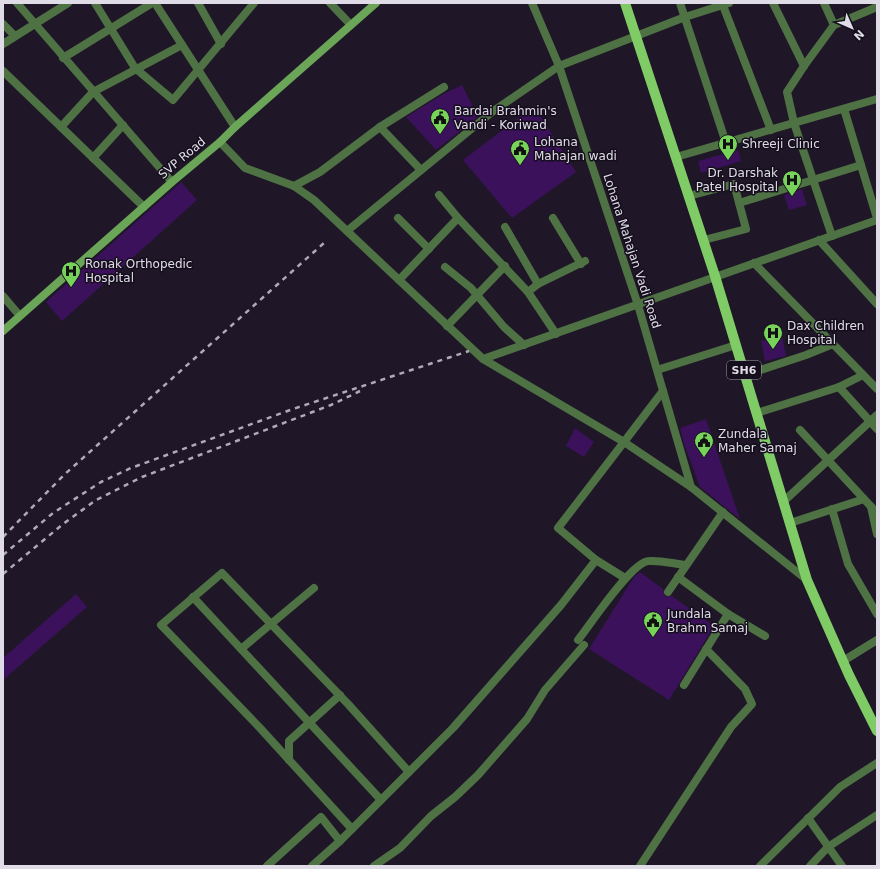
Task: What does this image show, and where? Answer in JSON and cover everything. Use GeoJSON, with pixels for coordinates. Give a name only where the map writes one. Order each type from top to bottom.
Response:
{"type":"FeatureCollection","features":[{"type":"Feature","properties":{"kind":"main road","name":"SVP Road"},"geometry":{"type":"LineString","coordinates":[[3,331],[172,182],[220,142],[235,127],[376,3]]}},
{"type":"Feature","properties":{"kind":"main road","name":"SH6"},"geometry":{"type":"LineString","coordinates":[[625,3],[704,240],[807,580],[843,661],[877,731]]}},
{"type":"Feature","properties":{"kind":"street"},"geometry":{"type":"LineString","coordinates":[[17,3],[63,58],[172,182]]}},
{"type":"Feature","properties":{"kind":"street"},"geometry":{"type":"LineString","coordinates":[[3,44],[68,3]]}},
{"type":"Feature","properties":{"kind":"street"},"geometry":{"type":"LineString","coordinates":[[95,3],[135,68],[173,100],[221,44],[252,4]]}},
{"type":"Feature","properties":{"kind":"street"},"geometry":{"type":"LineString","coordinates":[[63,58],[152,3]]}},
{"type":"Feature","properties":{"kind":"street"},"geometry":{"type":"LineString","coordinates":[[155,3],[235,127]]}},
{"type":"Feature","properties":{"kind":"street"},"geometry":{"type":"LineString","coordinates":[[198,3],[221,44]]}},
{"type":"Feature","properties":{"kind":"street"},"geometry":{"type":"LineString","coordinates":[[330,3],[351,25]]}},
{"type":"Feature","properties":{"kind":"street","name":"Lohana Mahajan Vadi Road"},"geometry":{"type":"LineString","coordinates":[[532,3],[559,66],[638,305],[691,487]]}},
{"type":"Feature","properties":{"kind":"street"},"geometry":{"type":"LineString","coordinates":[[680,3],[726,143]]}},
{"type":"Feature","properties":{"kind":"street"},"geometry":{"type":"LineString","coordinates":[[773,3],[804,66]]}},
{"type":"Feature","properties":{"kind":"street"},"geometry":{"type":"LineString","coordinates":[[824,3],[834,25]]}},
{"type":"Feature","properties":{"kind":"street"},"geometry":{"type":"LineString","coordinates":[[347,231],[492,112],[559,66],[724,4],[771,130]]}},
{"type":"Feature","properties":{"kind":"street"},"geometry":{"type":"LineString","coordinates":[[832,236],[794,123],[787,92],[834,25],[877,7]]}},
{"type":"Feature","properties":{"kind":"street"},"geometry":{"type":"LineString","coordinates":[[3,24],[15,36]]}},
{"type":"Feature","properties":{"kind":"street"},"geometry":{"type":"LineString","coordinates":[[61,127],[93,92],[182,44]]}},
{"type":"Feature","properties":{"kind":"street"},"geometry":{"type":"LineString","coordinates":[[3,71],[144,207]]}},
{"type":"Feature","properties":{"kind":"street"},"geometry":{"type":"LineString","coordinates":[[294,186],[320,172],[380,127],[444,87]]}},
{"type":"Feature","properties":{"kind":"street"},"geometry":{"type":"LineString","coordinates":[[676,157],[877,99]]}},
{"type":"Feature","properties":{"kind":"street"},"geometry":{"type":"LineString","coordinates":[[482,359],[638,305],[715,276],[877,219],[844,109]]}},
{"type":"Feature","properties":{"kind":"street"},"geometry":{"type":"LineString","coordinates":[[93,158],[123,125]]}},
{"type":"Feature","properties":{"kind":"street"},"geometry":{"type":"LineString","coordinates":[[380,127],[421,170]]}},
{"type":"Feature","properties":{"kind":"street"},"geometry":{"type":"LineString","coordinates":[[220,142],[246,168],[294,186],[314,200],[482,359],[624,442],[691,487],[807,580]]}},
{"type":"Feature","properties":{"kind":"street"},"geometry":{"type":"LineString","coordinates":[[740,203],[861,165]]}},
{"type":"Feature","properties":{"kind":"street"},"geometry":{"type":"LineString","coordinates":[[689,196],[734,184],[746,229],[704,240]]}},
{"type":"Feature","properties":{"kind":"street"},"geometry":{"type":"LineString","coordinates":[[439,195],[458,218],[528,292],[556,334]]}},
{"type":"Feature","properties":{"kind":"street"},"geometry":{"type":"LineString","coordinates":[[398,218],[429,249]]}},
{"type":"Feature","properties":{"kind":"street"},"geometry":{"type":"LineString","coordinates":[[399,280],[458,218]]}},
{"type":"Feature","properties":{"kind":"street"},"geometry":{"type":"LineString","coordinates":[[528,292],[538,284],[583,262],[553,218]]}},
{"type":"Feature","properties":{"kind":"street"},"geometry":{"type":"LineString","coordinates":[[505,227],[538,284]]}},
{"type":"Feature","properties":{"kind":"street"},"geometry":{"type":"LineString","coordinates":[[819,240],[877,304]]}},
{"type":"Feature","properties":{"kind":"street"},"geometry":{"type":"LineString","coordinates":[[754,263],[877,389]]}},
{"type":"Feature","properties":{"kind":"street"},"geometry":{"type":"LineString","coordinates":[[447,326],[505,266]]}},
{"type":"Feature","properties":{"kind":"street"},"geometry":{"type":"LineString","coordinates":[[446,268],[471,288],[476,297],[504,327],[524,345]]}},
{"type":"Feature","properties":{"kind":"street"},"geometry":{"type":"LineString","coordinates":[[3,296],[20,316]]}},
{"type":"Feature","properties":{"kind":"street"},"geometry":{"type":"LineString","coordinates":[[745,375],[806,355],[833,344]]}},
{"type":"Feature","properties":{"kind":"street"},"geometry":{"type":"LineString","coordinates":[[657,370],[736,345]]}},
{"type":"Feature","properties":{"kind":"street"},"geometry":{"type":"LineString","coordinates":[[757,413],[839,387],[863,375]]}},
{"type":"Feature","properties":{"kind":"street"},"geometry":{"type":"LineString","coordinates":[[839,387],[869,422],[877,429]]}},
{"type":"Feature","properties":{"kind":"street"},"geometry":{"type":"LineString","coordinates":[[625,578],[596,560],[558,528],[663,391]]}},
{"type":"Feature","properties":{"kind":"street"},"geometry":{"type":"LineString","coordinates":[[784,501],[877,415]]}},
{"type":"Feature","properties":{"kind":"street"},"geometry":{"type":"LineString","coordinates":[[800,430],[877,513]]}},
{"type":"Feature","properties":{"kind":"street"},"geometry":{"type":"LineString","coordinates":[[790,522],[864,499]]}},
{"type":"Feature","properties":{"kind":"street"},"geometry":{"type":"LineString","coordinates":[[871,507],[877,534]]}},
{"type":"Feature","properties":{"kind":"street"},"geometry":{"type":"LineString","coordinates":[[832,509],[848,564],[877,614]]}},
{"type":"Feature","properties":{"kind":"street"},"geometry":{"type":"LineString","coordinates":[[668,592],[723,512]]}},
{"type":"Feature","properties":{"kind":"street"},"geometry":{"type":"LineString","coordinates":[[312,866],[352,830],[453,728],[561,605],[596,560]]}},
{"type":"Feature","properties":{"kind":"street"},"geometry":{"type":"LineString","coordinates":[[374,866],[400,848],[431,816],[455,797],[478,775],[527,719],[545,690],[581,643],[625,578],[640,563],[649,560],[686,565]]}},
{"type":"Feature","properties":{"kind":"street"},"geometry":{"type":"LineString","coordinates":[[352,830],[289,760],[161,625],[222,573],[340,695],[409,772]]}},
{"type":"Feature","properties":{"kind":"street"},"geometry":{"type":"LineString","coordinates":[[678,577],[728,614],[765,636]]}},
{"type":"Feature","properties":{"kind":"street"},"geometry":{"type":"LineString","coordinates":[[241,649],[314,588]]}},
{"type":"Feature","properties":{"kind":"street"},"geometry":{"type":"LineString","coordinates":[[193,597],[381,800]]}},
{"type":"Feature","properties":{"kind":"street"},"geometry":{"type":"LineString","coordinates":[[684,685],[728,614]]}},
{"type":"Feature","properties":{"kind":"street"},"geometry":{"type":"LineString","coordinates":[[843,661],[877,640]]}},
{"type":"Feature","properties":{"kind":"street"},"geometry":{"type":"LineString","coordinates":[[640,866],[731,727],[752,704],[745,689],[706,649]]}},
{"type":"Feature","properties":{"kind":"street"},"geometry":{"type":"LineString","coordinates":[[289,760],[289,741],[340,695]]}},
{"type":"Feature","properties":{"kind":"street"},"geometry":{"type":"LineString","coordinates":[[760,866],[840,787],[877,763]]}},
{"type":"Feature","properties":{"kind":"street"},"geometry":{"type":"LineString","coordinates":[[810,866],[828,847],[877,815]]}},
{"type":"Feature","properties":{"kind":"street"},"geometry":{"type":"LineString","coordinates":[[267,866],[322,817],[340,841]]}},
{"type":"Feature","properties":{"kind":"street"},"geometry":{"type":"LineString","coordinates":[[808,818],[842,866]]}},
{"type":"Feature","properties":{"kind":"building","name":"Bardai Brahmin's Vandi - Koriwad"},"geometry":{"type":"Polygon","coordinates":[[[462,85],[478,117],[436,150],[406,117],[445,93],[462,85]]]}},
{"type":"Feature","properties":{"kind":"building","name":"Lohana Mahajan wadi"},"geometry":{"type":"Polygon","coordinates":[[[534,106],[576,172],[512,218],[463,160],[534,106]]]}},
{"type":"Feature","properties":{"kind":"building"},"geometry":{"type":"Polygon","coordinates":[[[738,150],[741,161],[701,173],[698,161],[738,150]]]}},
{"type":"Feature","properties":{"kind":"building"},"geometry":{"type":"Polygon","coordinates":[[[181,182],[197,200],[62,321],[46,302],[181,182]]]}},
{"type":"Feature","properties":{"kind":"building"},"geometry":{"type":"Polygon","coordinates":[[[802,189],[807,205],[789,210],[784,195],[802,189]]]}},
{"type":"Feature","properties":{"kind":"building"},"geometry":{"type":"Polygon","coordinates":[[[782,336],[786,356],[765,361],[761,341],[782,336]]]}},
{"type":"Feature","properties":{"kind":"building","name":"Zundala Maher Samaj"},"geometry":{"type":"Polygon","coordinates":[[[706,419],[740,519],[700,487],[684,444],[680,428],[706,419]]]}},
{"type":"Feature","properties":{"kind":"building"},"geometry":{"type":"Polygon","coordinates":[[[575,428],[594,442],[584,457],[566,446],[575,428]]]}},
{"type":"Feature","properties":{"kind":"building","name":"Jundala Brahm Samaj"},"geometry":{"type":"Polygon","coordinates":[[[640,572],[663,589],[665,596],[672,596],[714,626],[669,700],[589,649],[634,577],[640,572]]]}},
{"type":"Feature","properties":{"kind":"building"},"geometry":{"type":"Polygon","coordinates":[[[76,594],[87,607],[3,680],[3,658],[76,594]]]}},
{"type":"Feature","properties":{"kind":"railway"},"geometry":{"type":"LineString","coordinates":[[3,537],[65,474],[324,243]]}},
{"type":"Feature","properties":{"kind":"railway"},"geometry":{"type":"LineString","coordinates":[[3,555],[53,513],[101,482],[131,468],[293,409],[469,351]]}},
{"type":"Feature","properties":{"kind":"railway"},"geometry":{"type":"LineString","coordinates":[[3,574],[63,524],[96,500],[142,477],[331,405],[360,391]]}},
{"type":"Feature","properties":{"kind":"place","name":"Bardai Brahmin's Vandi - Koriwad"},"geometry":{"type":"Point","coordinates":[440,135]}},
{"type":"Feature","properties":{"kind":"place","name":"Shreeji Clinic"},"geometry":{"type":"Point","coordinates":[728,161]}},
{"type":"Feature","properties":{"kind":"place","name":"Lohana Mahajan wadi"},"geometry":{"type":"Point","coordinates":[520,166]}},
{"type":"Feature","properties":{"kind":"place","name":"Dr. Darshak Patel Hospital"},"geometry":{"type":"Point","coordinates":[792,197]}},
{"type":"Feature","properties":{"kind":"place","name":"Ronak Orthopedic Hospital"},"geometry":{"type":"Point","coordinates":[71,288]}},
{"type":"Feature","properties":{"kind":"place","name":"Dax Children Hospital"},"geometry":{"type":"Point","coordinates":[773,350]}},
{"type":"Feature","properties":{"kind":"place","name":"Zundala Maher Samaj"},"geometry":{"type":"Point","coordinates":[704,458]}},
{"type":"Feature","properties":{"kind":"place","name":"Jundala Brahm Samaj"},"geometry":{"type":"Point","coordinates":[653,638]}}]}
